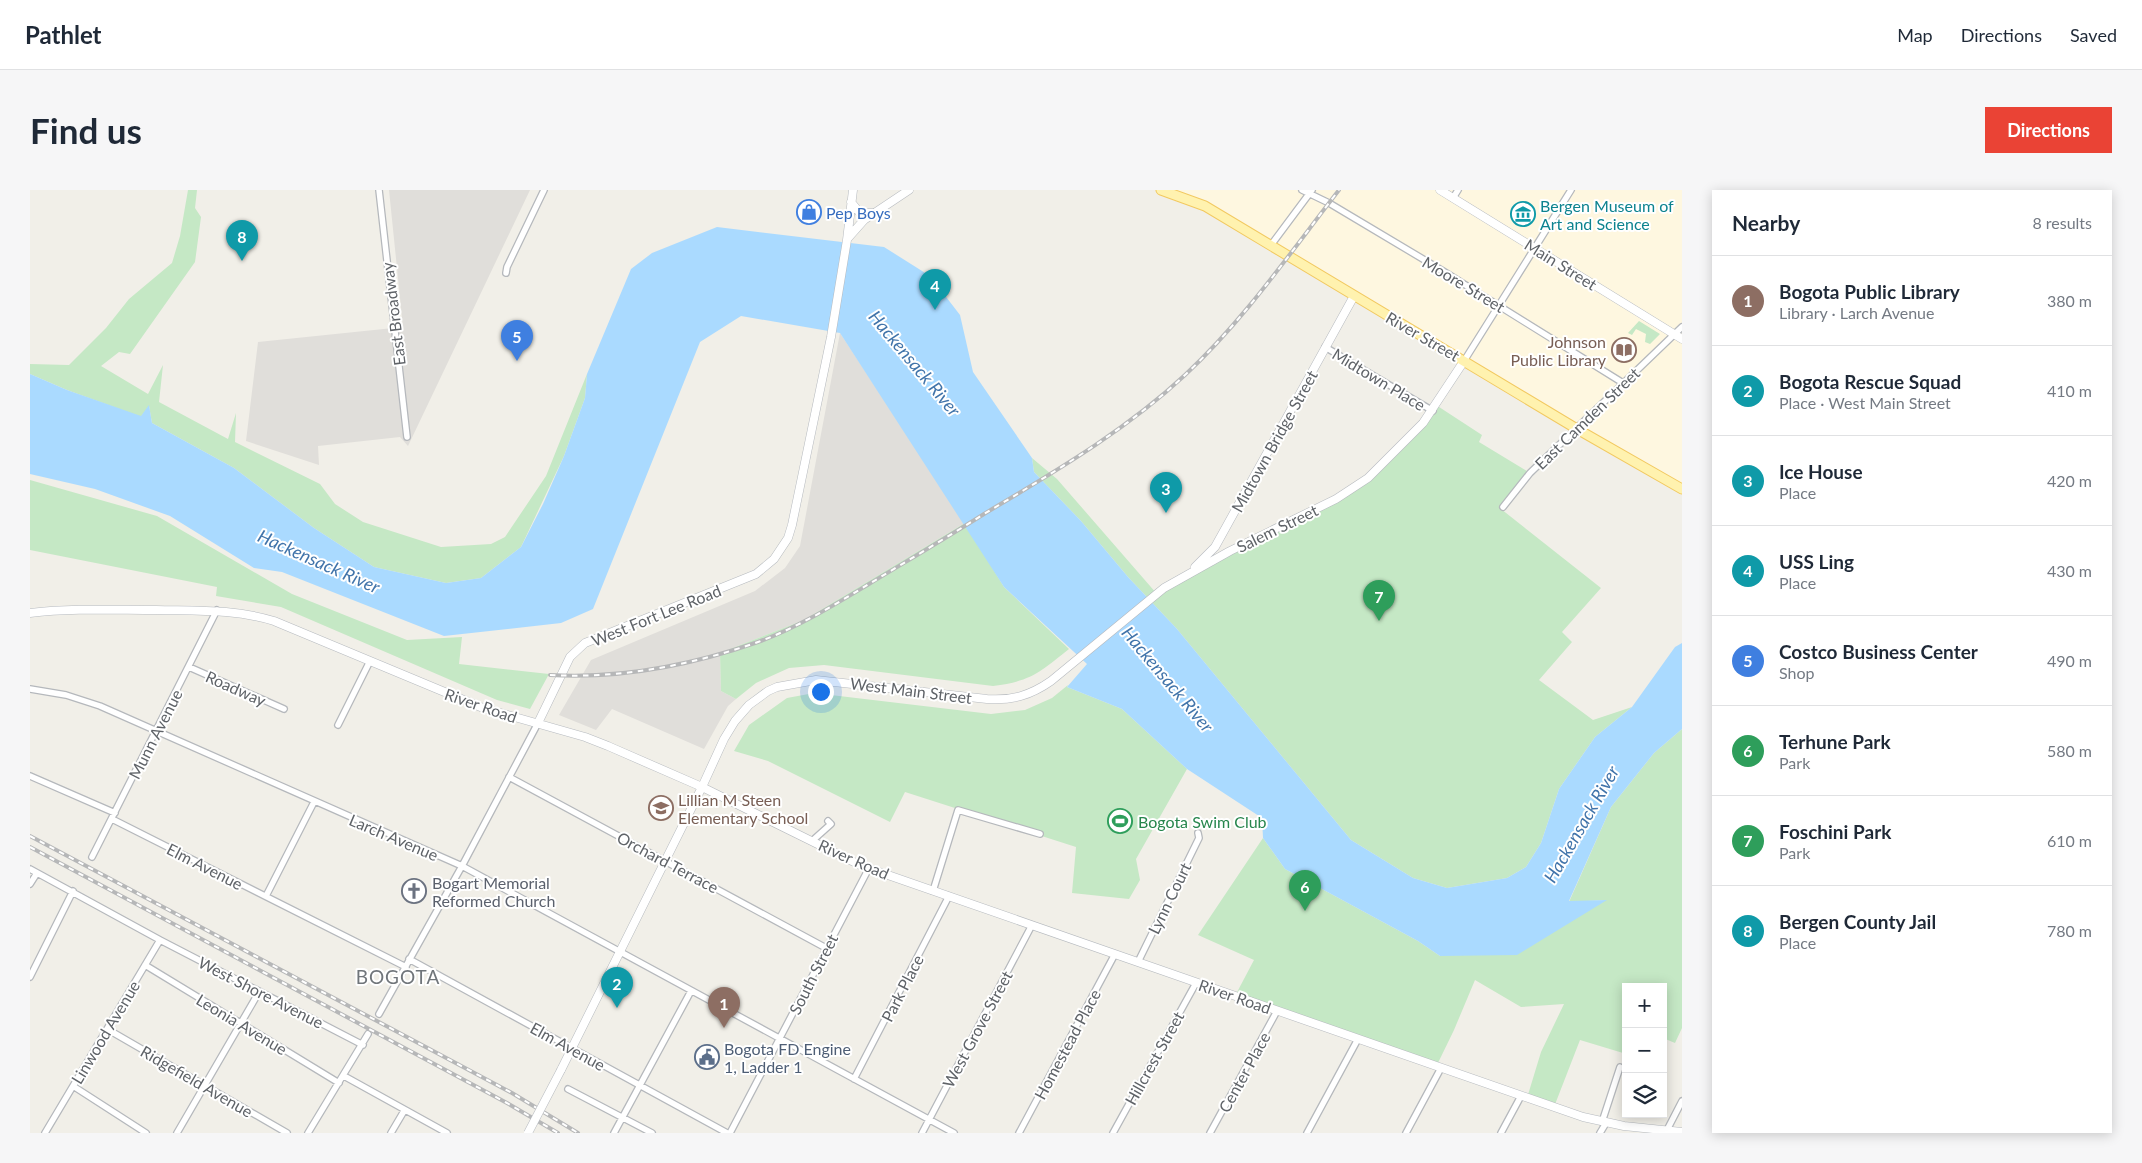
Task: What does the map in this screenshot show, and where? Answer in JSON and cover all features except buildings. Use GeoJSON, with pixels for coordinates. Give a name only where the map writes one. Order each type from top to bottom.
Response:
{"type":"FeatureCollection","features":[{"type":"Feature","properties":{"kind":"main road","name":"West Fort Lee Road"},"geometry":{"type":"LineString","coordinates":[[538,723],[570,657],[585,644],[738,583],[756,574],[774,559],[788,538],[831,337],[853,190]]}},
{"type":"Feature","properties":{"kind":"main road"},"geometry":{"type":"LineString","coordinates":[[847,240],[852,231],[873,214],[909,190]]}},
{"type":"Feature","properties":{"kind":"main road","name":"River Street"},"geometry":{"type":"LineString","coordinates":[[1161,190],[1205,206],[1577,429],[1682,489]]}},
{"type":"Feature","properties":{"kind":"main road","name":"Main Street"},"geometry":{"type":"LineString","coordinates":[[1440,190],[1679,337]]}},
{"type":"Feature","properties":{"kind":"main road"},"geometry":{"type":"LineString","coordinates":[[851,202],[860,213],[873,214]]}},
{"type":"Feature","properties":{"kind":"main road","name":"Midtown Bridge Street"},"geometry":{"type":"LineString","coordinates":[[1183,578],[1211,552],[1354,296]]}},
{"type":"Feature","properties":{"kind":"main road","name":"Salem Street"},"geometry":{"type":"LineString","coordinates":[[1110,633],[1160,591],[1230,551],[1353,490],[1384,464],[1432,411],[1464,360]]}},
{"type":"Feature","properties":{"kind":"main road"},"geometry":{"type":"LineString","coordinates":[[1224,530],[1219,549],[1230,551]]}},
{"type":"Feature","properties":{"kind":"main road","name":"River Road"},"geometry":{"type":"LineString","coordinates":[[30,613],[78,609],[218,610],[240,612],[274,621],[483,708],[584,737],[702,787],[869,868],[1521,1096],[1604,1122],[1682,1132]]}},
{"type":"Feature","properties":{"kind":"main road","name":"West Main Street"},"geometry":{"type":"LineString","coordinates":[[528,1133],[666,860],[716,754],[735,721],[760,696],[777,687],[802,681],[832,681],[987,700],[1010,699],[1042,688],[1110,633]]}},
{"type":"Feature","properties":{"kind":"street","name":"East Broadway"},"geometry":{"type":"LineString","coordinates":[[379,190],[408,437]]}},
{"type":"Feature","properties":{"kind":"street"},"geometry":{"type":"LineString","coordinates":[[506,273],[507,266],[544,190]]}},
{"type":"Feature","properties":{"kind":"street","name":"Moore Street"},"geometry":{"type":"LineString","coordinates":[[1302,190],[1310,192],[1329,203],[1499,305],[1623,383]]}},
{"type":"Feature","properties":{"kind":"street"},"geometry":{"type":"LineString","coordinates":[[1453,198],[1458,190]]}},
{"type":"Feature","properties":{"kind":"street"},"geometry":{"type":"LineString","coordinates":[[1464,360],[1571,190]]}},
{"type":"Feature","properties":{"kind":"street"},"geometry":{"type":"LineString","coordinates":[[1271,245],[1310,192]]}},
{"type":"Feature","properties":{"kind":"street","name":"East Camden Street"},"geometry":{"type":"LineString","coordinates":[[1503,507],[1530,473],[1623,383],[1679,337],[1682,327]]}},
{"type":"Feature","properties":{"kind":"street","name":"Midtown Place"},"geometry":{"type":"LineString","coordinates":[[1325,347],[1432,411]]}},
{"type":"Feature","properties":{"kind":"street","name":"Munn Avenue"},"geometry":{"type":"LineString","coordinates":[[92,857],[218,610]]}},
{"type":"Feature","properties":{"kind":"street"},"geometry":{"type":"LineString","coordinates":[[338,726],[370,661]]}},
{"type":"Feature","properties":{"kind":"street","name":"Roadway"},"geometry":{"type":"LineString","coordinates":[[189,667],[284,709]]}},
{"type":"Feature","properties":{"kind":"street","name":"Larch Avenue"},"geometry":{"type":"LineString","coordinates":[[30,689],[85,701],[462,866],[954,1133]]}},
{"type":"Feature","properties":{"kind":"street","name":"West Fort Lee Road"},"geometry":{"type":"LineString","coordinates":[[379,1014],[462,866],[538,723]]}},
{"type":"Feature","properties":{"kind":"street","name":"Elm Avenue"},"geometry":{"type":"LineString","coordinates":[[30,776],[113,816],[406,967]]}},
{"type":"Feature","properties":{"kind":"street","name":"Orchard Terrace"},"geometry":{"type":"LineString","coordinates":[[509,777],[826,948]]}},
{"type":"Feature","properties":{"kind":"street"},"geometry":{"type":"LineString","coordinates":[[266,896],[314,802]]}},
{"type":"Feature","properties":{"kind":"street"},"geometry":{"type":"LineString","coordinates":[[933,891],[958,810],[1040,834]]}},
{"type":"Feature","properties":{"kind":"street"},"geometry":{"type":"LineString","coordinates":[[812,841],[831,824],[828,822]]}},
{"type":"Feature","properties":{"kind":"street","name":"Lynn Court"},"geometry":{"type":"LineString","coordinates":[[1138,962],[1198,838],[1198,833]]}},
{"type":"Feature","properties":{"kind":"street","name":"South Street"},"geometry":{"type":"LineString","coordinates":[[728,1133],[780,1039],[869,868]]}},
{"type":"Feature","properties":{"kind":"street"},"geometry":{"type":"LineString","coordinates":[[30,869],[160,940]]}},
{"type":"Feature","properties":{"kind":"street"},"geometry":{"type":"LineString","coordinates":[[30,884],[37,872]]}},
{"type":"Feature","properties":{"kind":"street"},"geometry":{"type":"LineString","coordinates":[[30,977],[73,892]]}},
{"type":"Feature","properties":{"kind":"street","name":"Park Place"},"geometry":{"type":"LineString","coordinates":[[854,1080],[949,896]]}},
{"type":"Feature","properties":{"kind":"street","name":"West Grove Street"},"geometry":{"type":"LineString","coordinates":[[922,1133],[1032,925]]}},
{"type":"Feature","properties":{"kind":"street","name":"Linwood Avenue"},"geometry":{"type":"LineString","coordinates":[[45,1133],[160,940]]}},
{"type":"Feature","properties":{"kind":"street","name":"West Shore Avenue"},"geometry":{"type":"LineString","coordinates":[[160,940],[363,1045]]}},
{"type":"Feature","properties":{"kind":"street","name":"Homestead Place"},"geometry":{"type":"LineString","coordinates":[[1019,1133],[1114,954]]}},
{"type":"Feature","properties":{"kind":"street","name":"Elm Avenue"},"geometry":{"type":"LineString","coordinates":[[409,959],[728,1133]]}},
{"type":"Feature","properties":{"kind":"street","name":"Leonia Avenue"},"geometry":{"type":"LineString","coordinates":[[145,965],[339,1083]]}},
{"type":"Feature","properties":{"kind":"street","name":"Hillcrest Street"},"geometry":{"type":"LineString","coordinates":[[1113,1133],[1196,982]]}},
{"type":"Feature","properties":{"kind":"street"},"geometry":{"type":"LineString","coordinates":[[614,1133],[692,991]]}},
{"type":"Feature","properties":{"kind":"street"},"geometry":{"type":"LineString","coordinates":[[177,1133],[259,992]]}},
{"type":"Feature","properties":{"kind":"street","name":"Center Place"},"geometry":{"type":"LineString","coordinates":[[1210,1133],[1277,1011]]}},
{"type":"Feature","properties":{"kind":"street","name":"Ridgefield Avenue"},"geometry":{"type":"LineString","coordinates":[[107,1029],[288,1133]]}},
{"type":"Feature","properties":{"kind":"street"},"geometry":{"type":"LineString","coordinates":[[308,1133],[368,1034]]}},
{"type":"Feature","properties":{"kind":"street"},"geometry":{"type":"LineString","coordinates":[[1307,1133],[1358,1039]]}},
{"type":"Feature","properties":{"kind":"street"},"geometry":{"type":"LineString","coordinates":[[1600,1133],[1620,1067]]}},
{"type":"Feature","properties":{"kind":"street"},"geometry":{"type":"LineString","coordinates":[[1406,1133],[1441,1068]]}},
{"type":"Feature","properties":{"kind":"street"},"geometry":{"type":"LineString","coordinates":[[344,1076],[404,1111],[447,1133]]}},
{"type":"Feature","properties":{"kind":"street"},"geometry":{"type":"LineString","coordinates":[[73,1086],[146,1133]]}},
{"type":"Feature","properties":{"kind":"street"},"geometry":{"type":"LineString","coordinates":[[568,1089],[652,1133]]}},
{"type":"Feature","properties":{"kind":"street"},"geometry":{"type":"LineString","coordinates":[[1501,1133],[1521,1096]]}},
{"type":"Feature","properties":{"kind":"street"},"geometry":{"type":"LineString","coordinates":[[1667,1130],[1682,1100]]}},
{"type":"Feature","properties":{"kind":"street"},"geometry":{"type":"LineString","coordinates":[[391,1133],[404,1111]]}},
{"type":"Feature","properties":{"kind":"shaded area"},"geometry":{"type":"Polygon","coordinates":[[[389,190],[530,190],[408,446],[400,437],[318,446],[319,465],[246,441],[258,342],[403,327],[389,190]]]}},
{"type":"Feature","properties":{"kind":"shaded area"},"geometry":{"type":"Polygon","coordinates":[[[1161,190],[1682,190],[1682,489],[1205,206],[1161,190]]]}},
{"type":"Feature","properties":{"kind":"shaded area"},"geometry":{"type":"Polygon","coordinates":[[[840,333],[965,523],[804,620],[720,653],[721,691],[736,699],[728,706],[704,749],[612,709],[596,730],[559,715],[591,660],[755,591],[785,568],[800,546],[840,333]]]}},
{"type":"Feature","properties":{"kind":"green space"},"geometry":{"type":"Polygon","coordinates":[[[188,190],[197,190],[195,208],[201,217],[195,262],[130,354],[119,352],[101,366],[148,394],[163,365],[159,402],[228,439],[236,413],[235,442],[320,484],[335,504],[363,522],[441,547],[491,544],[505,537],[546,476],[587,374],[585,398],[564,456],[521,547],[481,578],[446,583],[374,567],[314,528],[234,468],[152,423],[149,406],[141,417],[67,390],[30,374],[30,364],[69,365],[106,328],[129,299],[172,263],[180,236],[188,190]]]}},
{"type":"Feature","properties":{"kind":"green space"},"geometry":{"type":"Polygon","coordinates":[[[1639,321],[1660,334],[1650,344],[1645,342],[1646,334],[1636,329],[1632,335],[1628,333],[1639,321]]]}},
{"type":"Feature","properties":{"kind":"green space"},"geometry":{"type":"Polygon","coordinates":[[[1436,405],[1482,435],[1479,442],[1530,473],[1501,509],[1601,588],[1562,632],[1572,642],[1539,680],[1593,720],[1632,707],[1595,737],[1559,789],[1541,843],[1526,867],[1507,878],[1447,888],[1413,878],[1351,840],[1177,629],[1128,577],[1081,521],[1034,472],[1032,458],[1057,479],[1157,594],[1353,489],[1436,405]]]}},
{"type":"Feature","properties":{"kind":"green space"},"geometry":{"type":"Polygon","coordinates":[[[30,480],[157,516],[292,594],[407,640],[462,637],[459,664],[549,674],[530,709],[497,700],[281,607],[216,596],[217,587],[30,550],[30,480]]]}},
{"type":"Feature","properties":{"kind":"green space"},"geometry":{"type":"Polygon","coordinates":[[[965,523],[1004,587],[1069,649],[1035,674],[1017,681],[993,686],[824,665],[789,668],[756,683],[736,699],[721,691],[720,653],[804,620],[965,523]]]}},
{"type":"Feature","properties":{"kind":"green space"},"geometry":{"type":"Polygon","coordinates":[[[1068,685],[1067,687],[1122,709],[1187,769],[1136,859],[1140,880],[1129,899],[1072,893],[1076,847],[905,792],[890,822],[768,761],[734,751],[749,725],[787,698],[814,693],[991,714],[1025,710],[1052,698],[1068,685]]]}},
{"type":"Feature","properties":{"kind":"green space"},"geometry":{"type":"Polygon","coordinates":[[[1682,729],[1682,1028],[1675,1043],[1667,1040],[1667,983],[1622,983],[1622,1053],[1580,1040],[1554,1107],[1527,1098],[1541,1052],[1564,1004],[1521,1007],[1475,980],[1436,1067],[1235,996],[1254,960],[1198,935],[1263,838],[1285,869],[1418,941],[1440,956],[1605,900],[1569,902],[1611,807],[1654,753],[1682,729]]]}},
{"type":"Feature","properties":{"kind":"water","name":"Hackensack River"},"geometry":{"type":"Polygon","coordinates":[[[717,227],[884,247],[930,276],[960,315],[973,372],[1032,458],[1034,472],[1081,521],[1128,577],[1177,629],[1351,840],[1413,878],[1447,888],[1507,878],[1526,867],[1541,843],[1559,789],[1595,737],[1632,707],[1675,647],[1682,643],[1682,729],[1654,753],[1611,807],[1569,901],[1607,900],[1517,955],[1440,956],[1418,941],[1285,869],[1263,838],[1262,818],[1187,769],[1122,709],[1067,687],[1087,664],[1004,587],[840,333],[741,316],[700,342],[593,609],[561,623],[444,636],[282,572],[254,568],[170,516],[95,489],[30,474],[30,374],[67,390],[141,416],[149,405],[152,423],[234,468],[314,528],[374,567],[446,583],[481,578],[521,547],[543,504],[564,456],[585,398],[587,374],[631,269],[652,253],[717,227]]]}},
{"type":"Feature","properties":{"kind":"railway"},"geometry":{"type":"LineString","coordinates":[[550,675],[603,675],[656,669],[682,664],[758,642],[829,608],[1036,482],[1113,433],[1162,395],[1207,354],[1247,309],[1339,190]]}},
{"type":"Feature","properties":{"kind":"railway"},"geometry":{"type":"LineString","coordinates":[[30,836],[512,1093],[578,1133]]}},
{"type":"Feature","properties":{"kind":"railway"},"geometry":{"type":"LineString","coordinates":[[30,847],[507,1103],[558,1133]]}},
{"type":"Feature","properties":{"kind":"place","name":"Pep Boys"},"geometry":{"type":"Point","coordinates":[809,212]}},
{"type":"Feature","properties":{"kind":"place","name":"Bergen Museum of Art and Science"},"geometry":{"type":"Point","coordinates":[1523,214]}},
{"type":"Feature","properties":{"kind":"place","name":"Bergen County Jail"},"geometry":{"type":"Point","coordinates":[242,261]}},
{"type":"Feature","properties":{"kind":"place","name":"USS Ling"},"geometry":{"type":"Point","coordinates":[935,310]}},
{"type":"Feature","properties":{"kind":"place","name":"Johnson Public Library"},"geometry":{"type":"Point","coordinates":[1624,350]}},
{"type":"Feature","properties":{"kind":"place","name":"Costco Business Center"},"geometry":{"type":"Point","coordinates":[517,361]}},
{"type":"Feature","properties":{"kind":"place","name":"Ice House"},"geometry":{"type":"Point","coordinates":[1166,513]}},
{"type":"Feature","properties":{"kind":"place","name":"Foschini Park"},"geometry":{"type":"Point","coordinates":[1379,621]}},
{"type":"Feature","properties":{"kind":"place","name":"Lillian M Steen Elementary School"},"geometry":{"type":"Point","coordinates":[661,808]}},
{"type":"Feature","properties":{"kind":"place","name":"Bogota Swim Club"},"geometry":{"type":"Point","coordinates":[1120,821]}},
{"type":"Feature","properties":{"kind":"place","name":"Bogart Memorial Reformed Church"},"geometry":{"type":"Point","coordinates":[414,891]}},
{"type":"Feature","properties":{"kind":"place","name":"Terhune Park"},"geometry":{"type":"Point","coordinates":[1305,911]}},
{"type":"Feature","properties":{"kind":"place","name":"Bogota Rescue Squad"},"geometry":{"type":"Point","coordinates":[617,1008]}},
{"type":"Feature","properties":{"kind":"place","name":"Bogota Public Library"},"geometry":{"type":"Point","coordinates":[724,1028]}},
{"type":"Feature","properties":{"kind":"place","name":"Bogota FD Engine 1, Ladder 1"},"geometry":{"type":"Point","coordinates":[707,1057]}},
{"type":"Feature","properties":{"kind":"district","name":"BOGOTA"},"geometry":{"type":"Point","coordinates":[398,976]}}]}
